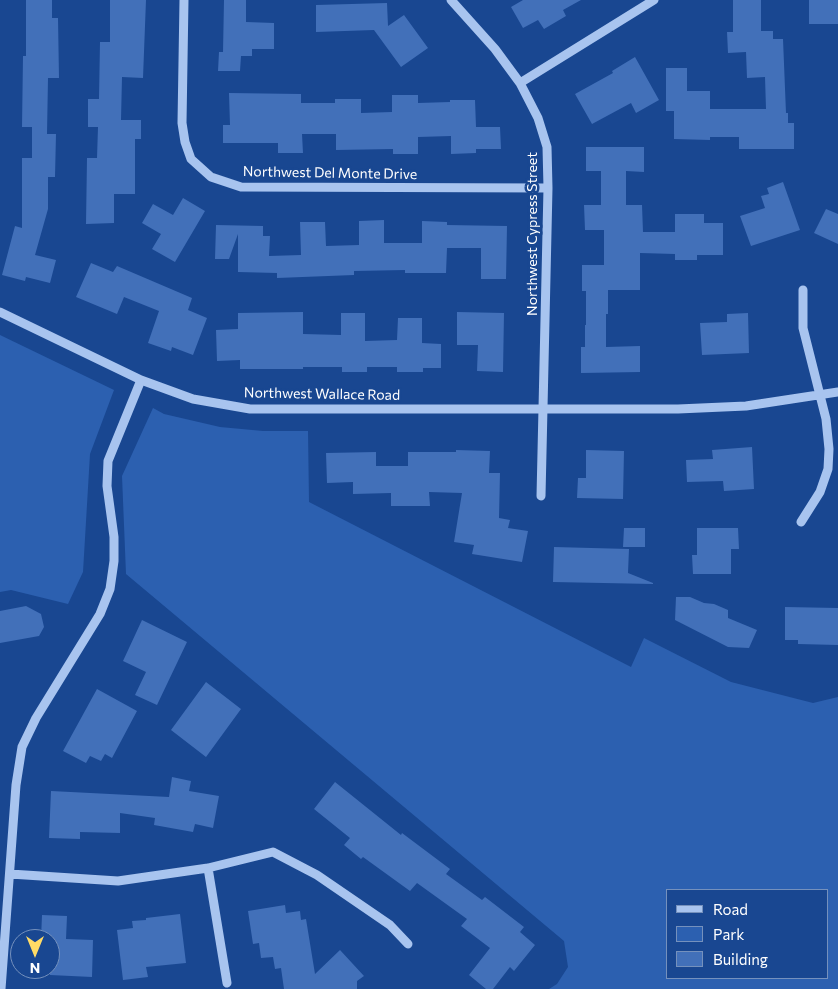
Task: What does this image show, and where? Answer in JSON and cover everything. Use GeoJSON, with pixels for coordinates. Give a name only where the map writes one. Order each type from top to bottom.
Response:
{"type":"FeatureCollection","features":[{"type":"Feature","properties":{"kind":"street","name":"Northwest Del Monte Drive"},"geometry":{"type":"LineString","coordinates":[[184,0],[182,123],[185,142],[191,158],[211,177],[241,187],[548,188]]}},
{"type":"Feature","properties":{"kind":"street","name":"Northwest Cypress Street"},"geometry":{"type":"LineString","coordinates":[[451,0],[495,49],[520,83],[538,118],[546,146],[548,188],[543,409]]}},
{"type":"Feature","properties":{"kind":"street"},"geometry":{"type":"LineString","coordinates":[[520,83],[654,0]]}},
{"type":"Feature","properties":{"kind":"street"},"geometry":{"type":"LineString","coordinates":[[801,522],[820,492],[828,469],[829,449],[826,420],[803,328],[803,290]]}},
{"type":"Feature","properties":{"kind":"street","name":"Northwest Wallace Road"},"geometry":{"type":"LineString","coordinates":[[0,312],[141,380],[193,399],[250,409],[678,409],[746,406],[838,392]]}},
{"type":"Feature","properties":{"kind":"street"},"geometry":{"type":"LineString","coordinates":[[1,989],[16,785],[22,747],[36,718],[100,614],[110,589],[114,561],[114,537],[107,486],[108,461],[141,380]]}},
{"type":"Feature","properties":{"kind":"street"},"geometry":{"type":"LineString","coordinates":[[541,496],[543,409]]}},
{"type":"Feature","properties":{"kind":"street"},"geometry":{"type":"LineString","coordinates":[[10,874],[118,881],[208,868],[273,852],[317,875],[390,924],[408,944]]}},
{"type":"Feature","properties":{"kind":"street"},"geometry":{"type":"LineString","coordinates":[[208,868],[227,984]]}},
{"type":"Feature","properties":{"kind":"green space"},"geometry":{"type":"Polygon","coordinates":[[[0,335],[114,390],[90,454],[83,572],[68,604],[11,590],[0,592],[0,335]]]}},
{"type":"Feature","properties":{"kind":"green space"},"geometry":{"type":"Polygon","coordinates":[[[153,408],[164,414],[220,427],[263,431],[308,431],[309,502],[631,667],[644,638],[731,682],[813,703],[838,697],[838,989],[549,989],[557,984],[568,967],[564,941],[126,574],[122,476],[153,408]]]}},
{"type":"Feature","properties":{"kind":"building"},"geometry":{"type":"Polygon","coordinates":[[[26,0],[52,0],[52,18],[58,18],[59,78],[48,78],[47,134],[56,134],[55,177],[48,177],[48,209],[35,255],[56,260],[50,283],[26,277],[25,281],[2,275],[15,226],[22,228],[22,158],[32,158],[32,127],[22,127],[23,56],[26,56],[26,0]]]}},
{"type":"Feature","properties":{"kind":"building"},"geometry":{"type":"Polygon","coordinates":[[[110,0],[146,0],[143,78],[122,77],[121,120],[141,120],[141,139],[135,139],[135,194],[114,194],[114,223],[86,224],[87,158],[97,158],[98,127],[88,127],[88,99],[99,99],[100,42],[110,42],[110,0]]]}},
{"type":"Feature","properties":{"kind":"building"},"geometry":{"type":"Polygon","coordinates":[[[224,0],[246,0],[246,22],[274,23],[274,49],[252,49],[252,56],[241,56],[240,71],[218,71],[219,52],[223,52],[224,0]]]}},
{"type":"Feature","properties":{"kind":"building"},"geometry":{"type":"Polygon","coordinates":[[[523,0],[581,0],[563,10],[566,16],[544,29],[538,20],[523,28],[511,7],[523,0]]]}},
{"type":"Feature","properties":{"kind":"building"},"geometry":{"type":"Polygon","coordinates":[[[733,0],[761,0],[761,31],[773,31],[773,39],[783,39],[786,113],[788,113],[788,123],[794,123],[794,149],[739,149],[739,137],[710,137],[710,140],[674,139],[674,111],[666,111],[666,68],[687,68],[687,91],[710,91],[710,109],[766,109],[765,77],[747,78],[746,52],[728,53],[727,32],[733,32],[733,0]]]}},
{"type":"Feature","properties":{"kind":"building"},"geometry":{"type":"Polygon","coordinates":[[[809,0],[838,0],[838,24],[809,24],[809,0]]]}},
{"type":"Feature","properties":{"kind":"building"},"geometry":{"type":"Polygon","coordinates":[[[387,3],[388,26],[404,15],[428,48],[401,67],[374,30],[316,32],[316,5],[387,3]]]}},
{"type":"Feature","properties":{"kind":"building"},"geometry":{"type":"Polygon","coordinates":[[[635,57],[659,100],[636,113],[631,103],[592,124],[575,94],[613,73],[612,71],[635,57]]]}},
{"type":"Feature","properties":{"kind":"building"},"geometry":{"type":"Polygon","coordinates":[[[229,93],[301,94],[301,103],[335,103],[335,99],[361,99],[361,113],[392,112],[392,95],[418,95],[418,103],[475,100],[476,127],[500,127],[501,149],[476,149],[476,153],[451,154],[451,136],[418,137],[418,154],[393,154],[393,149],[336,150],[336,134],[302,134],[303,153],[278,153],[278,143],[223,143],[223,125],[230,125],[229,93]]]}},
{"type":"Feature","properties":{"kind":"building"},"geometry":{"type":"Polygon","coordinates":[[[586,147],[644,147],[644,172],[626,171],[626,205],[642,205],[643,232],[675,232],[675,214],[704,214],[704,223],[723,223],[723,255],[697,255],[697,260],[675,260],[675,254],[640,253],[640,290],[608,290],[606,347],[640,346],[640,372],[581,373],[581,347],[585,347],[586,325],[586,291],[582,291],[582,265],[604,265],[604,230],[585,230],[584,205],[601,205],[601,171],[586,171],[586,147]]]}},
{"type":"Feature","properties":{"kind":"building"},"geometry":{"type":"Polygon","coordinates":[[[783,182],[800,230],[751,246],[740,216],[765,208],[761,196],[769,194],[767,188],[783,182]]]}},
{"type":"Feature","properties":{"kind":"building"},"geometry":{"type":"Polygon","coordinates":[[[183,198],[205,211],[175,262],[152,249],[161,234],[142,223],[153,204],[173,215],[183,198]]]}},
{"type":"Feature","properties":{"kind":"building"},"geometry":{"type":"Polygon","coordinates":[[[826,209],[838,214],[838,244],[814,233],[826,209]]]}},
{"type":"Feature","properties":{"kind":"building"},"geometry":{"type":"Polygon","coordinates":[[[384,220],[384,243],[422,243],[422,221],[447,222],[447,225],[507,226],[506,279],[481,279],[481,248],[447,248],[446,273],[405,273],[405,270],[354,271],[354,275],[277,278],[277,273],[238,272],[238,234],[229,259],[215,259],[216,225],[263,226],[263,236],[270,236],[269,256],[301,255],[300,222],[325,222],[326,246],[359,245],[359,221],[384,220]]]}},
{"type":"Feature","properties":{"kind":"building"},"geometry":{"type":"Polygon","coordinates":[[[91,263],[113,272],[117,266],[192,298],[188,310],[207,318],[193,355],[172,347],[171,351],[148,343],[159,311],[124,297],[117,314],[76,297],[91,263]]]}},
{"type":"Feature","properties":{"kind":"building"},"geometry":{"type":"Polygon","coordinates":[[[303,312],[303,334],[341,335],[341,313],[365,313],[365,341],[397,340],[398,318],[422,318],[422,343],[441,344],[441,368],[423,368],[423,372],[397,372],[397,367],[367,367],[367,372],[342,372],[342,367],[240,369],[240,360],[217,361],[216,330],[238,329],[238,313],[303,312]]]}},
{"type":"Feature","properties":{"kind":"building"},"geometry":{"type":"Polygon","coordinates":[[[457,312],[504,313],[503,372],[477,371],[478,345],[457,345],[457,312]]]}},
{"type":"Feature","properties":{"kind":"building"},"geometry":{"type":"Polygon","coordinates":[[[748,313],[749,353],[702,355],[700,323],[727,322],[727,314],[748,313]]]}},
{"type":"Feature","properties":{"kind":"building"},"geometry":{"type":"Polygon","coordinates":[[[752,447],[754,489],[724,491],[723,481],[687,482],[686,460],[713,459],[712,450],[752,447]]]}},
{"type":"Feature","properties":{"kind":"building"},"geometry":{"type":"Polygon","coordinates":[[[456,450],[490,451],[489,473],[500,473],[499,518],[510,520],[508,528],[528,531],[522,562],[472,554],[474,545],[454,542],[462,493],[429,492],[430,506],[391,506],[391,493],[353,494],[353,482],[327,483],[326,453],[376,452],[376,466],[408,466],[408,452],[456,452],[456,450]]]}},
{"type":"Feature","properties":{"kind":"building"},"geometry":{"type":"Polygon","coordinates":[[[586,450],[624,451],[623,499],[577,498],[578,478],[586,478],[586,450]]]}},
{"type":"Feature","properties":{"kind":"building"},"geometry":{"type":"Polygon","coordinates":[[[624,528],[645,528],[645,547],[623,547],[624,528]]]}},
{"type":"Feature","properties":{"kind":"building"},"geometry":{"type":"Polygon","coordinates":[[[697,528],[738,528],[739,549],[731,549],[731,574],[693,574],[692,555],[697,555],[697,528]]]}},
{"type":"Feature","properties":{"kind":"building"},"geometry":{"type":"Polygon","coordinates":[[[554,547],[629,549],[628,573],[653,584],[553,582],[554,547]]]}},
{"type":"Feature","properties":{"kind":"building"},"geometry":{"type":"Polygon","coordinates":[[[676,597],[690,597],[704,603],[714,604],[728,610],[728,618],[757,630],[749,648],[728,647],[675,620],[676,597]]]}},
{"type":"Feature","properties":{"kind":"building"},"geometry":{"type":"Polygon","coordinates":[[[26,606],[41,614],[44,627],[39,636],[0,643],[0,611],[26,606]]]}},
{"type":"Feature","properties":{"kind":"building"},"geometry":{"type":"Polygon","coordinates":[[[785,607],[838,608],[838,645],[798,644],[798,640],[785,640],[785,607]]]}},
{"type":"Feature","properties":{"kind":"building"},"geometry":{"type":"Polygon","coordinates":[[[142,620],[187,642],[157,705],[135,695],[146,672],[123,661],[142,620]]]}},
{"type":"Feature","properties":{"kind":"building"},"geometry":{"type":"Polygon","coordinates":[[[206,682],[241,709],[206,757],[171,730],[206,682]]]}},
{"type":"Feature","properties":{"kind":"building"},"geometry":{"type":"Polygon","coordinates":[[[97,689],[137,711],[112,758],[105,754],[101,761],[90,756],[86,763],[63,751],[97,689]]]}},
{"type":"Feature","properties":{"kind":"building"},"geometry":{"type":"Polygon","coordinates":[[[172,777],[191,781],[189,791],[219,796],[213,828],[195,824],[193,832],[154,825],[155,818],[120,813],[120,833],[80,832],[80,839],[49,838],[51,791],[169,797],[172,777]]]}},
{"type":"Feature","properties":{"kind":"building"},"geometry":{"type":"Polygon","coordinates":[[[335,782],[401,835],[402,833],[450,869],[446,874],[482,900],[485,897],[524,927],[520,932],[535,945],[514,971],[510,967],[493,989],[486,989],[469,975],[490,948],[461,926],[467,919],[417,883],[410,891],[363,857],[361,859],[344,845],[350,838],[314,809],[335,782]]]}},
{"type":"Feature","properties":{"kind":"building"},"geometry":{"type":"Polygon","coordinates":[[[285,905],[286,913],[300,911],[301,920],[306,919],[315,974],[340,950],[364,976],[357,981],[357,989],[284,989],[281,968],[275,969],[273,957],[261,958],[259,943],[253,944],[248,911],[285,905]]]}},
{"type":"Feature","properties":{"kind":"building"},"geometry":{"type":"Polygon","coordinates":[[[180,914],[186,963],[146,967],[148,977],[123,980],[117,930],[133,928],[132,921],[180,914]]]}},
{"type":"Feature","properties":{"kind":"building"},"geometry":{"type":"Polygon","coordinates":[[[42,915],[67,916],[66,939],[93,940],[92,977],[60,975],[60,929],[41,929],[42,915]]]}}]}
